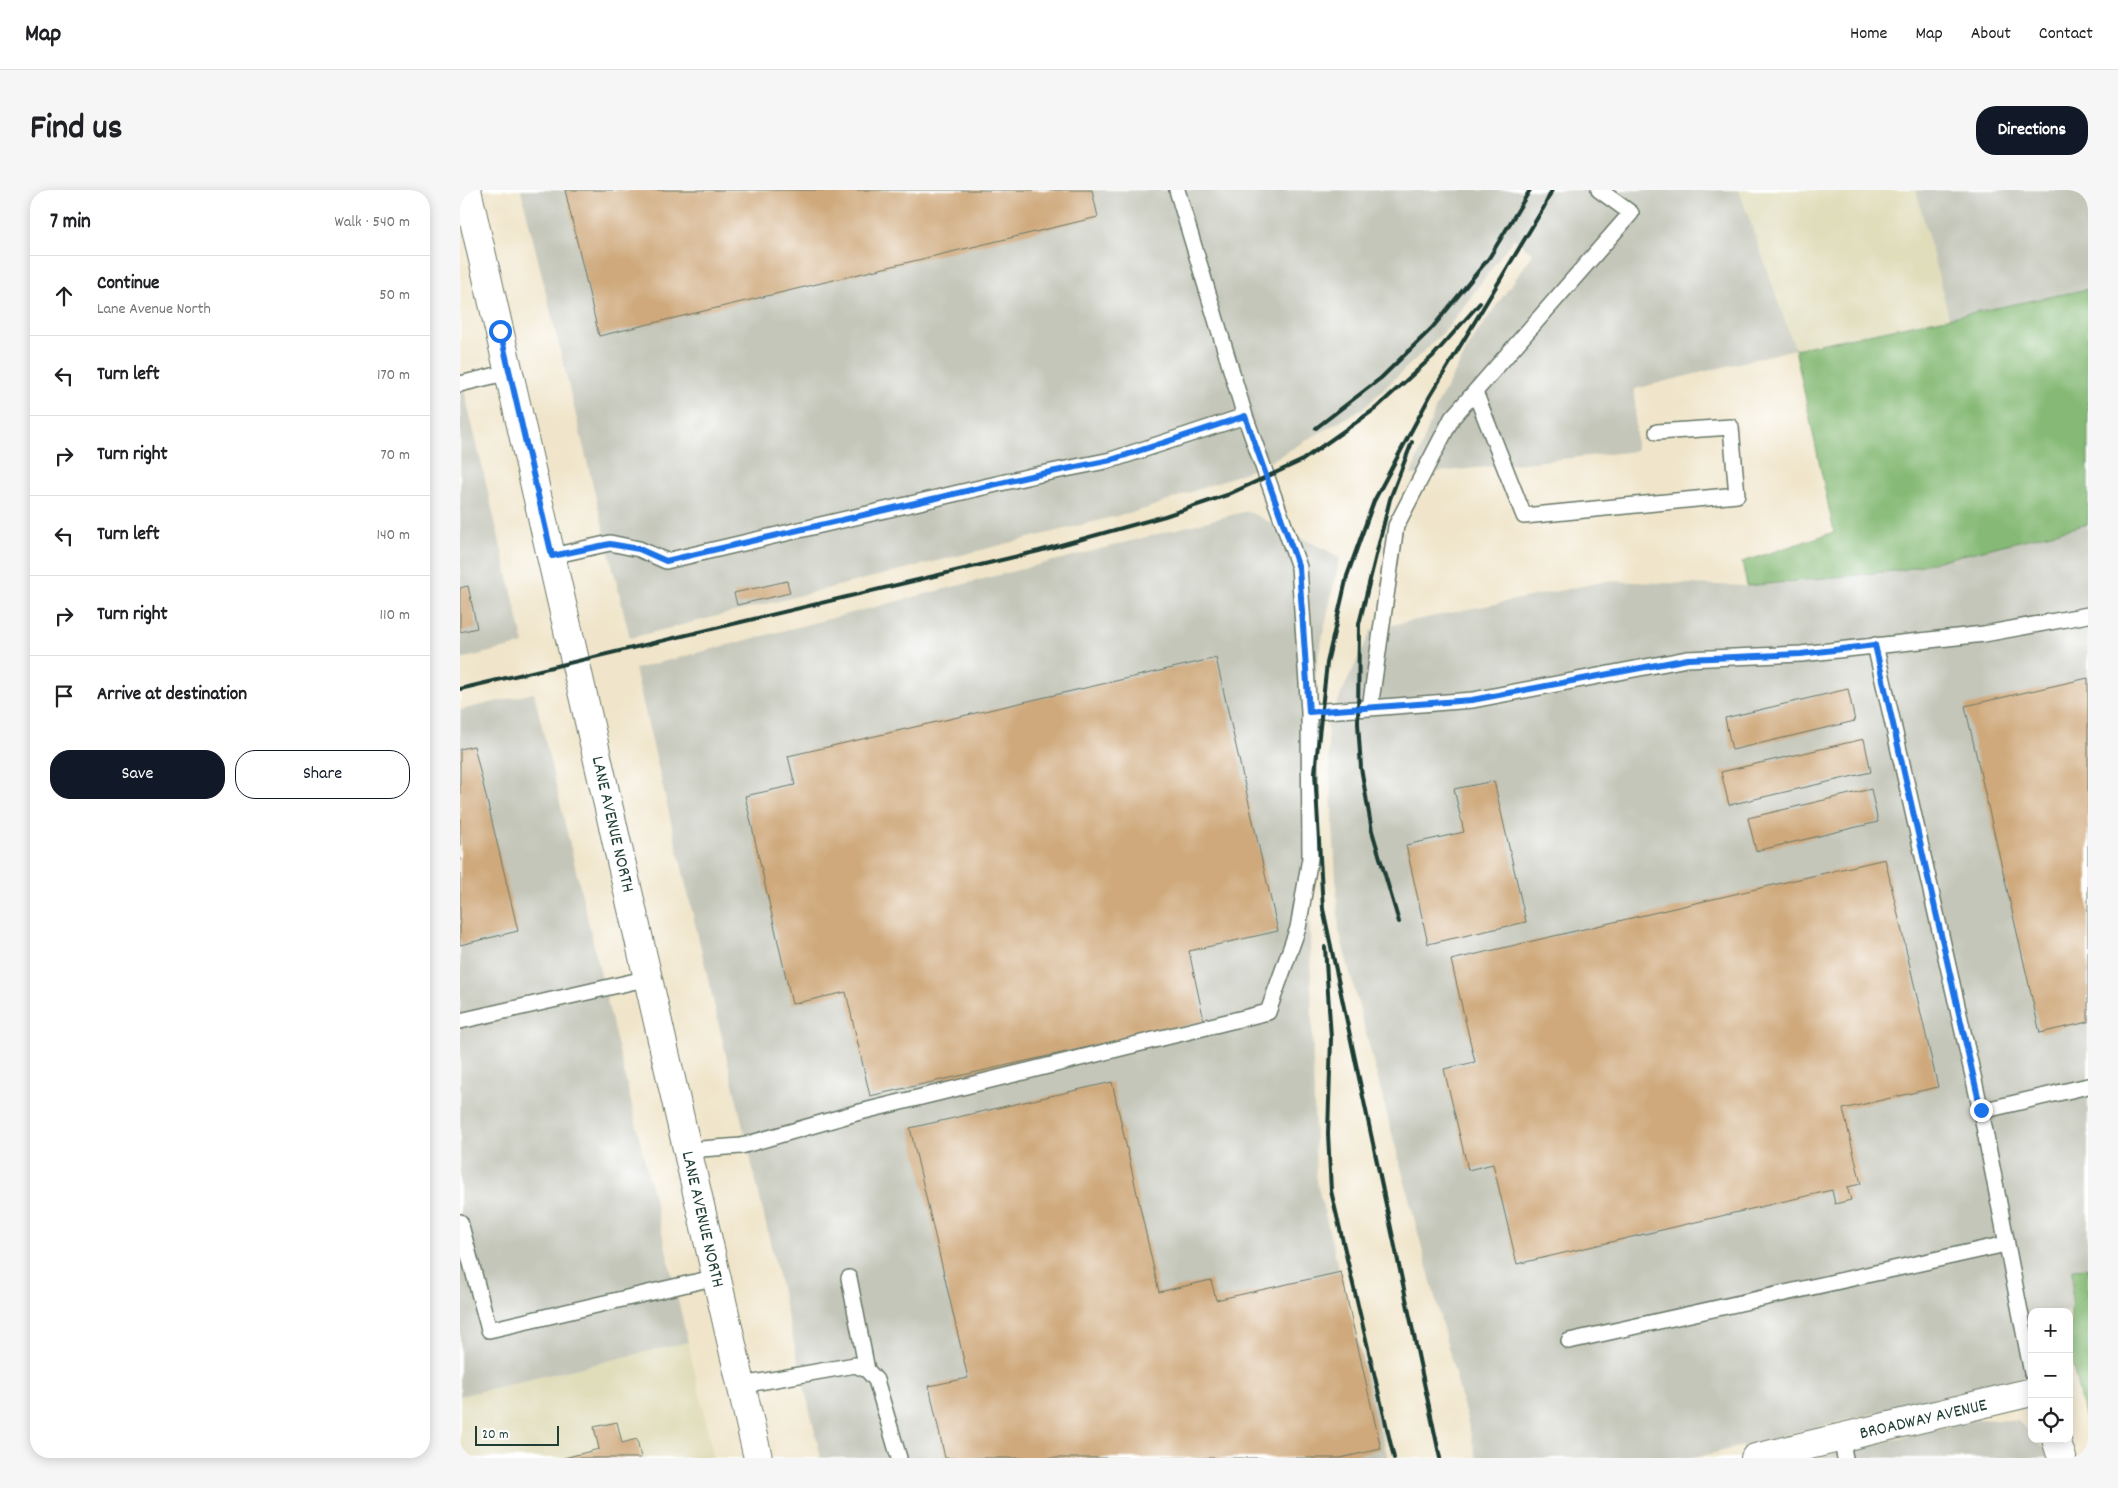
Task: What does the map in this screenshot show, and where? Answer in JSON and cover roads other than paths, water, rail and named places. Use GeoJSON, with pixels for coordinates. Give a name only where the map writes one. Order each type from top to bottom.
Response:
{"type":"FeatureCollection","features":[{"type":"Feature","properties":{"kind":"main road","name":"LANE AVENUE NORTH"},"geometry":{"type":"LineString","coordinates":[[467,190],[758,1458]]}},
{"type":"Feature","properties":{"kind":"main road","name":"BROADWAY AVENUE"},"geometry":{"type":"LineString","coordinates":[[1755,1458],[1843,1448],[2028,1393]]}},
{"type":"Feature","properties":{"kind":"main road"},"geometry":{"type":"LineString","coordinates":[[2057,1443],[2062,1458]]}},
{"type":"Feature","properties":{"kind":"lane"},"geometry":{"type":"LineString","coordinates":[[688,1150],[741,1146],[856,1113],[1268,1012],[1298,928],[1310,858],[1309,712],[1299,568],[1245,416],[1177,190]]}},
{"type":"Feature","properties":{"kind":"lane"},"geometry":{"type":"LineString","coordinates":[[1370,708],[1396,526],[1452,418],[1631,213],[1600,190]]}},
{"type":"Feature","properties":{"kind":"lane"},"geometry":{"type":"LineString","coordinates":[[460,384],[509,372]]}},
{"type":"Feature","properties":{"kind":"lane"},"geometry":{"type":"LineString","coordinates":[[1475,392],[1524,516],[1737,496],[1731,427],[1656,432]]}},
{"type":"Feature","properties":{"kind":"lane"},"geometry":{"type":"LineString","coordinates":[[552,556],[610,544],[639,549],[666,561],[1031,476],[1111,460],[1245,416]]}},
{"type":"Feature","properties":{"kind":"lane"},"geometry":{"type":"LineString","coordinates":[[1309,712],[1472,700],[1688,659],[1801,654],[1984,634],[2088,615]]}},
{"type":"Feature","properties":{"kind":"lane"},"geometry":{"type":"LineString","coordinates":[[1875,645],[1981,1110],[2028,1353]]}},
{"type":"Feature","properties":{"kind":"lane"},"geometry":{"type":"LineString","coordinates":[[460,1021],[649,978]]}},
{"type":"Feature","properties":{"kind":"lane"},"geometry":{"type":"LineString","coordinates":[[1981,1110],[2088,1086]]}},
{"type":"Feature","properties":{"kind":"lane"},"geometry":{"type":"LineString","coordinates":[[460,1222],[488,1330],[717,1277]]}},
{"type":"Feature","properties":{"kind":"lane"},"geometry":{"type":"LineString","coordinates":[[1569,1341],[2006,1244]]}},
{"type":"Feature","properties":{"kind":"lane"},"geometry":{"type":"LineString","coordinates":[[849,1278],[867,1370]]}},
{"type":"Feature","properties":{"kind":"lane"},"geometry":{"type":"LineString","coordinates":[[742,1385],[855,1365],[867,1370],[876,1380],[899,1458]]}},
{"type":"Feature","properties":{"kind":"railway"},"geometry":{"type":"LineString","coordinates":[[1316,428],[1381,378],[1432,328],[1489,258],[1530,190]]}},
{"type":"Feature","properties":{"kind":"railway"},"geometry":{"type":"LineString","coordinates":[[1440,1458],[1323,909],[1315,772],[1327,663],[1347,576],[1374,501],[1430,396],[1544,207],[1552,190]]}},
{"type":"Feature","properties":{"kind":"railway"},"geometry":{"type":"LineString","coordinates":[[460,689],[1039,551],[1165,516],[1227,495],[1301,461],[1375,409],[1433,356],[1480,303]]}},
{"type":"Feature","properties":{"kind":"railway"},"geometry":{"type":"LineString","coordinates":[[1399,922],[1372,831],[1361,768],[1358,723],[1359,624],[1390,499],[1412,442]]}},
{"type":"Feature","properties":{"kind":"railway"},"geometry":{"type":"LineString","coordinates":[[1325,947],[1331,1038],[1328,1134],[1331,1191],[1394,1458]]}}]}
